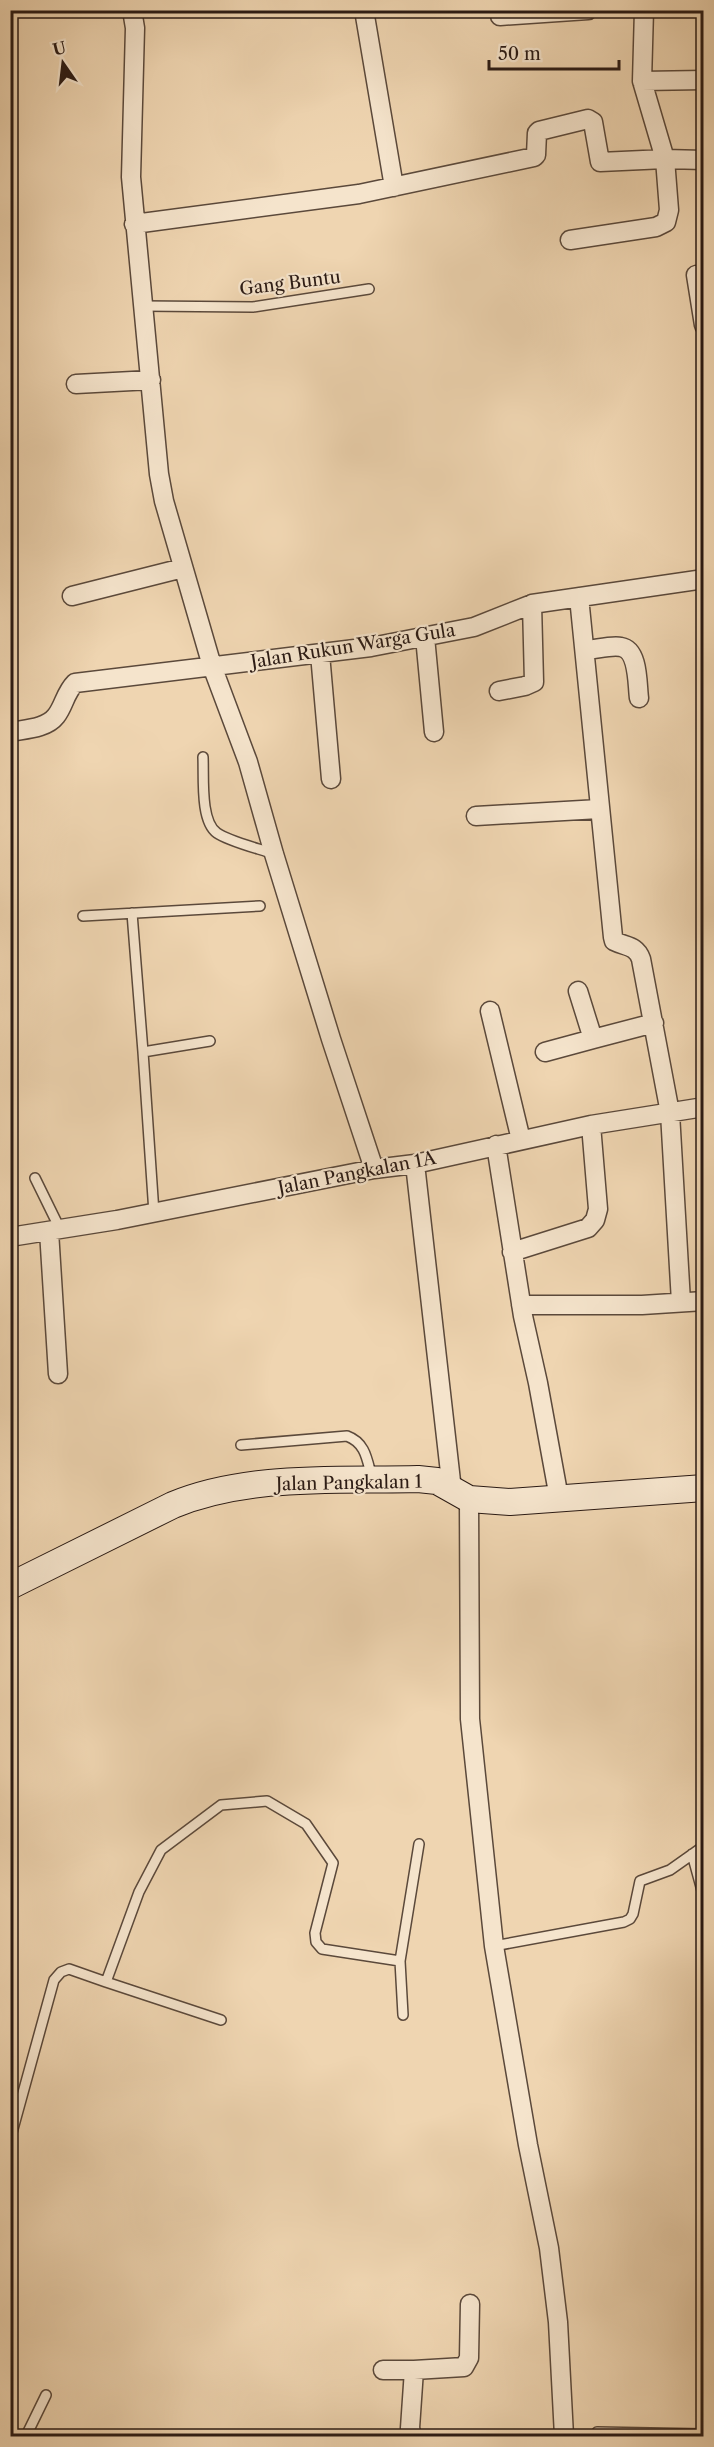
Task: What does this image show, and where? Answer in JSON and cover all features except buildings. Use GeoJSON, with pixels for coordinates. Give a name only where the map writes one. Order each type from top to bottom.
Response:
{"type":"FeatureCollection","features":[{"type":"Feature","properties":{"kind":"main road","name":"Jalan Pangkalan 1"},"geometry":{"type":"LineString","coordinates":[[10,1586],[196,1495],[218,1490],[291,1482],[428,1480],[460,1494],[510,1502],[704,1488]]}},
{"type":"Feature","properties":{"kind":"street"},"geometry":{"type":"LineString","coordinates":[[132,10],[135,28],[131,177],[159,474],[183,568],[212,666],[248,762],[331,1039],[374,1169]]}},
{"type":"Feature","properties":{"kind":"street"},"geometry":{"type":"LineString","coordinates":[[364,10],[394,187]]}},
{"type":"Feature","properties":{"kind":"street"},"geometry":{"type":"LineString","coordinates":[[500,16],[588,10]]}},
{"type":"Feature","properties":{"kind":"street"},"geometry":{"type":"LineString","coordinates":[[570,240],[656,226],[666,222],[669,210],[665,159],[642,81],[645,10]]}},
{"type":"Feature","properties":{"kind":"street"},"geometry":{"type":"LineString","coordinates":[[642,81],[704,80]]}},
{"type":"Feature","properties":{"kind":"street"},"geometry":{"type":"LineString","coordinates":[[134,224],[359,194],[534,157],[539,131],[588,119],[593,122],[600,162],[704,160]]}},
{"type":"Feature","properties":{"kind":"street"},"geometry":{"type":"LineString","coordinates":[[696,275],[704,325]]}},
{"type":"Feature","properties":{"kind":"street"},"geometry":{"type":"LineString","coordinates":[[76,384],[151,380]]}},
{"type":"Feature","properties":{"kind":"street"},"geometry":{"type":"LineString","coordinates":[[72,596],[183,568]]}},
{"type":"Feature","properties":{"kind":"street","name":"Jalan Rukun Warga Gula"},"geometry":{"type":"LineString","coordinates":[[10,732],[38,727],[56,717],[68,690],[75,683],[371,647],[474,627],[532,604],[704,579]]}},
{"type":"Feature","properties":{"kind":"street"},"geometry":{"type":"LineString","coordinates":[[579,597],[614,941],[633,947],[639,952],[670,1113],[681,1302]]}},
{"type":"Feature","properties":{"kind":"street"},"geometry":{"type":"LineString","coordinates":[[499,691],[525,687],[534,682],[532,604]]}},
{"type":"Feature","properties":{"kind":"street"},"geometry":{"type":"LineString","coordinates":[[425,637],[434,732]]}},
{"type":"Feature","properties":{"kind":"street"},"geometry":{"type":"LineString","coordinates":[[588,650],[621,647],[629,651],[634,661],[639,698]]}},
{"type":"Feature","properties":{"kind":"street"},"geometry":{"type":"LineString","coordinates":[[320,654],[331,779]]}},
{"type":"Feature","properties":{"kind":"street"},"geometry":{"type":"LineString","coordinates":[[476,816],[599,809]]}},
{"type":"Feature","properties":{"kind":"street"},"geometry":{"type":"LineString","coordinates":[[578,991],[593,1039]]}},
{"type":"Feature","properties":{"kind":"street"},"geometry":{"type":"LineString","coordinates":[[490,1011],[521,1140]]}},
{"type":"Feature","properties":{"kind":"street"},"geometry":{"type":"LineString","coordinates":[[545,1052],[654,1023]]}},
{"type":"Feature","properties":{"kind":"street","name":"Jalan Pangkalan 1A"},"geometry":{"type":"LineString","coordinates":[[10,1237],[154,1213],[374,1169],[415,1164],[591,1125],[704,1107]]}},
{"type":"Feature","properties":{"kind":"street"},"geometry":{"type":"LineString","coordinates":[[512,1252],[588,1228],[595,1220],[598,1209],[591,1125]]}},
{"type":"Feature","properties":{"kind":"street"},"geometry":{"type":"LineString","coordinates":[[496,1145],[521,1305],[559,1498]]}},
{"type":"Feature","properties":{"kind":"street"},"geometry":{"type":"LineString","coordinates":[[415,1164],[460,1494],[470,1719],[494,1946],[528,2145],[549,2248],[558,2322],[564,2436]]}},
{"type":"Feature","properties":{"kind":"street"},"geometry":{"type":"LineString","coordinates":[[55,1230],[58,1374]]}},
{"type":"Feature","properties":{"kind":"street"},"geometry":{"type":"LineString","coordinates":[[521,1305],[704,1301]]}},
{"type":"Feature","properties":{"kind":"street"},"geometry":{"type":"LineString","coordinates":[[383,2370],[464,2367],[469,2358],[470,2304]]}},
{"type":"Feature","properties":{"kind":"street"},"geometry":{"type":"LineString","coordinates":[[412,2436],[410,2428],[414,2370]]}},
{"type":"Feature","properties":{"kind":"lane","name":"Gang Buntu"},"geometry":{"type":"LineString","coordinates":[[142,306],[254,307],[369,289]]}},
{"type":"Feature","properties":{"kind":"lane"},"geometry":{"type":"LineString","coordinates":[[204,758],[206,816],[210,826],[218,834],[274,854]]}},
{"type":"Feature","properties":{"kind":"lane"},"geometry":{"type":"LineString","coordinates":[[83,916],[260,906]]}},
{"type":"Feature","properties":{"kind":"lane"},"geometry":{"type":"LineString","coordinates":[[132,913],[154,1213]]}},
{"type":"Feature","properties":{"kind":"lane"},"geometry":{"type":"LineString","coordinates":[[143,1052],[210,1041]]}},
{"type":"Feature","properties":{"kind":"lane"},"geometry":{"type":"LineString","coordinates":[[35,1178],[55,1230]]}},
{"type":"Feature","properties":{"kind":"lane"},"geometry":{"type":"LineString","coordinates":[[242,1445],[347,1436],[357,1440],[362,1446],[373,1480]]}},
{"type":"Feature","properties":{"kind":"lane"},"geometry":{"type":"LineString","coordinates":[[106,1982],[139,1892],[161,1850],[221,1805],[244,1803],[267,1802],[306,1824],[333,1863],[315,1933],[316,1942],[322,1949],[400,1961]]}},
{"type":"Feature","properties":{"kind":"lane"},"geometry":{"type":"LineString","coordinates":[[403,2015],[400,1961],[418,1844]]}},
{"type":"Feature","properties":{"kind":"lane"},"geometry":{"type":"LineString","coordinates":[[494,1946],[624,1922],[633,1914],[640,1881],[670,1870],[704,1846]]}},
{"type":"Feature","properties":{"kind":"lane"},"geometry":{"type":"LineString","coordinates":[[692,1854],[704,1898]]}},
{"type":"Feature","properties":{"kind":"lane"},"geometry":{"type":"LineString","coordinates":[[10,2140],[54,1980],[61,1972],[69,1969],[221,2020]]}},
{"type":"Feature","properties":{"kind":"lane"},"geometry":{"type":"LineString","coordinates":[[26,2436],[46,2395]]}},
{"type":"Feature","properties":{"kind":"lane"},"geometry":{"type":"LineString","coordinates":[[597,2432],[704,2434]]}}]}
